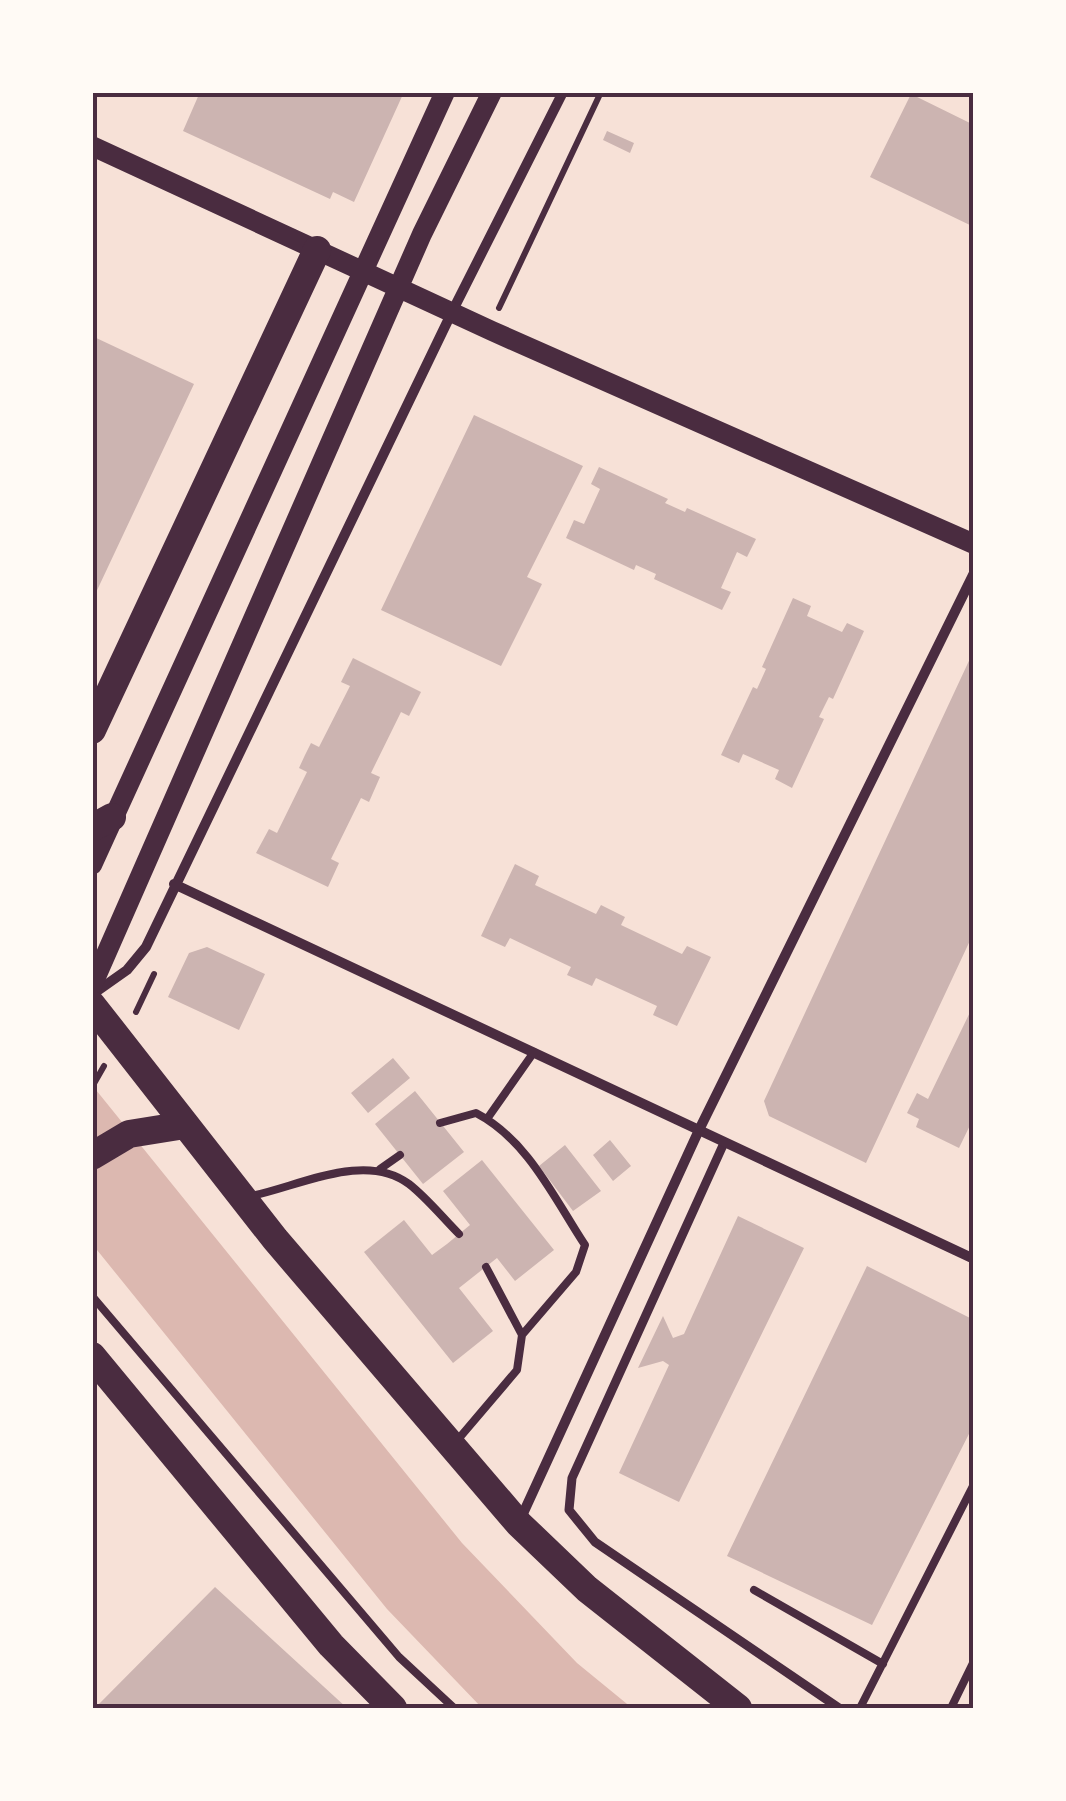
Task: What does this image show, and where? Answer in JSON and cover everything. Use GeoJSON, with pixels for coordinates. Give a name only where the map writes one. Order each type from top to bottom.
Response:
{"type":"FeatureCollection","features":[{"type":"Feature","properties":{"kind":"highway"},"geometry":{"type":"LineString","coordinates":[[92,730],[317,250]]}},
{"type":"Feature","properties":{"kind":"highway"},"geometry":{"type":"LineString","coordinates":[[92,1005],[242,1198],[519,1524],[587,1588],[738,1708]]}},
{"type":"Feature","properties":{"kind":"highway"},"geometry":{"type":"LineString","coordinates":[[92,1156],[129,1134],[185,1126]]}},
{"type":"Feature","properties":{"kind":"highway"},"geometry":{"type":"LineString","coordinates":[[92,1356],[306,1617],[393,1708]]}},
{"type":"Feature","properties":{"kind":"main road"},"geometry":{"type":"LineString","coordinates":[[92,865],[102,822],[445,92]]}},
{"type":"Feature","properties":{"kind":"main road"},"geometry":{"type":"LineString","coordinates":[[92,986],[422,234],[492,92]]}},
{"type":"Feature","properties":{"kind":"main road"},"geometry":{"type":"LineString","coordinates":[[92,146],[492,331],[974,544]]}},
{"type":"Feature","properties":{"kind":"street"},"geometry":{"type":"LineString","coordinates":[[92,995],[126,970],[146,947],[452,312],[563,92]]}},
{"type":"Feature","properties":{"kind":"street"},"geometry":{"type":"LineString","coordinates":[[519,1524],[699,1130],[974,573]]}},
{"type":"Feature","properties":{"kind":"street"},"geometry":{"type":"LineString","coordinates":[[174,884],[974,1259]]}},
{"type":"Feature","properties":{"kind":"street"},"geometry":{"type":"LineString","coordinates":[[724,1143],[572,1478],[569,1510],[595,1542],[839,1708]]}},
{"type":"Feature","properties":{"kind":"lane"},"geometry":{"type":"LineString","coordinates":[[487,1119],[534,1052]]}},
{"type":"Feature","properties":{"kind":"lane"},"geometry":{"type":"LineString","coordinates":[[440,1122],[476,1113],[524,1150],[585,1246],[576,1272],[522,1335],[517,1370],[452,1446]]}},
{"type":"Feature","properties":{"kind":"lane"},"geometry":{"type":"LineString","coordinates":[[242,1198],[355,1170],[380,1168],[400,1155]]}},
{"type":"Feature","properties":{"kind":"lane"},"geometry":{"type":"LineString","coordinates":[[380,1168],[408,1184],[458,1234]]}},
{"type":"Feature","properties":{"kind":"lane"},"geometry":{"type":"LineString","coordinates":[[486,1267],[522,1335]]}},
{"type":"Feature","properties":{"kind":"lane"},"geometry":{"type":"LineString","coordinates":[[92,1296],[399,1656],[454,1708]]}},
{"type":"Feature","properties":{"kind":"lane"},"geometry":{"type":"LineString","coordinates":[[860,1708],[974,1484]]}},
{"type":"Feature","properties":{"kind":"lane"},"geometry":{"type":"LineString","coordinates":[[754,1590],[882,1664]]}},
{"type":"Feature","properties":{"kind":"lane"},"geometry":{"type":"LineString","coordinates":[[951,1708],[974,1660]]}},
{"type":"Feature","properties":{"kind":"path"},"geometry":{"type":"LineString","coordinates":[[492,331],[510,279],[601,92]]}},
{"type":"Feature","properties":{"kind":"shaded area"},"geometry":{"type":"Polygon","coordinates":[[[92,1085],[462,1543],[577,1663],[632,1708],[482,1708],[387,1609],[93,1245],[92,1085]]]}},
{"type":"Feature","properties":{"kind":"building"},"geometry":{"type":"Polygon","coordinates":[[[200,92],[404,92],[354,202],[333,192],[330,199],[183,131],[200,92]]]}},
{"type":"Feature","properties":{"kind":"building"},"geometry":{"type":"Polygon","coordinates":[[[911,94],[974,125],[974,227],[870,177],[911,94]]]}},
{"type":"Feature","properties":{"kind":"building"},"geometry":{"type":"Polygon","coordinates":[[[607,131],[634,143],[630,153],[603,140],[607,131]]]}},
{"type":"Feature","properties":{"kind":"building"},"geometry":{"type":"Polygon","coordinates":[[[92,336],[194,384],[92,601],[92,336]]]}},
{"type":"Feature","properties":{"kind":"building"},"geometry":{"type":"Polygon","coordinates":[[[474,415],[583,466],[527,577],[542,584],[501,666],[381,610],[474,415]]]}},
{"type":"Feature","properties":{"kind":"building"},"geometry":{"type":"Polygon","coordinates":[[[599,467],[668,499],[665,503],[685,512],[687,508],[756,539],[747,557],[737,552],[721,588],[731,592],[722,610],[654,579],[656,574],[636,565],[634,570],[566,538],[574,520],[584,524],[600,489],[591,484],[599,467]]]}},
{"type":"Feature","properties":{"kind":"building"},"geometry":{"type":"Polygon","coordinates":[[[793,598],[811,606],[807,616],[842,632],[847,623],[864,631],[833,699],[829,697],[819,717],[824,719],[792,788],[775,779],[779,770],[743,754],[739,763],[721,755],[753,687],[757,689],[766,669],[762,667],[793,598]]]}},
{"type":"Feature","properties":{"kind":"building"},"geometry":{"type":"Polygon","coordinates":[[[974,650],[974,932],[866,1163],[769,1116],[764,1101],[974,650]]]}},
{"type":"Feature","properties":{"kind":"building"},"geometry":{"type":"Polygon","coordinates":[[[353,658],[421,692],[409,716],[401,712],[371,773],[380,777],[369,802],[361,798],[331,859],[339,863],[328,887],[256,853],[269,829],[277,833],[307,772],[299,768],[305,755],[311,743],[319,747],[350,686],[341,682],[353,658]]]}},
{"type":"Feature","properties":{"kind":"building"},"geometry":{"type":"Polygon","coordinates":[[[515,864],[539,876],[535,885],[596,914],[601,905],[625,917],[621,925],[682,954],[687,946],[711,957],[677,1026],[653,1015],[657,1006],[596,978],[592,986],[567,975],[571,967],[510,938],[505,947],[481,936],[515,864]]]}},
{"type":"Feature","properties":{"kind":"building"},"geometry":{"type":"Polygon","coordinates":[[[207,947],[265,974],[239,1030],[168,997],[189,953],[207,947]]]}},
{"type":"Feature","properties":{"kind":"building"},"geometry":{"type":"Polygon","coordinates":[[[974,1004],[974,1117],[959,1148],[916,1127],[919,1119],[907,1113],[917,1093],[928,1099],[974,1004]]]}},
{"type":"Feature","properties":{"kind":"building"},"geometry":{"type":"Polygon","coordinates":[[[393,1058],[410,1078],[368,1113],[351,1093],[393,1058]]]}},
{"type":"Feature","properties":{"kind":"building"},"geometry":{"type":"Polygon","coordinates":[[[415,1091],[464,1152],[423,1184],[375,1124],[415,1091]]]}},
{"type":"Feature","properties":{"kind":"building"},"geometry":{"type":"Polygon","coordinates":[[[610,1140],[631,1166],[613,1181],[593,1155],[610,1140]]]}},
{"type":"Feature","properties":{"kind":"building"},"geometry":{"type":"Polygon","coordinates":[[[565,1145],[601,1191],[573,1211],[539,1166],[565,1145]]]}},
{"type":"Feature","properties":{"kind":"building"},"geometry":{"type":"Polygon","coordinates":[[[482,1160],[554,1250],[515,1281],[497,1258],[459,1288],[493,1331],[453,1363],[364,1252],[404,1220],[432,1255],[447,1244],[470,1225],[443,1191],[482,1160]]]}},
{"type":"Feature","properties":{"kind":"building"},"geometry":{"type":"Polygon","coordinates":[[[738,1216],[804,1248],[679,1502],[619,1473],[669,1365],[663,1361],[638,1368],[663,1316],[673,1338],[684,1334],[738,1216]]]}},
{"type":"Feature","properties":{"kind":"building"},"geometry":{"type":"Polygon","coordinates":[[[867,1266],[974,1320],[974,1424],[872,1625],[727,1556],[867,1266]]]}},
{"type":"Feature","properties":{"kind":"building"},"geometry":{"type":"Polygon","coordinates":[[[215,1587],[347,1708],[95,1708],[215,1587]]]}}]}
